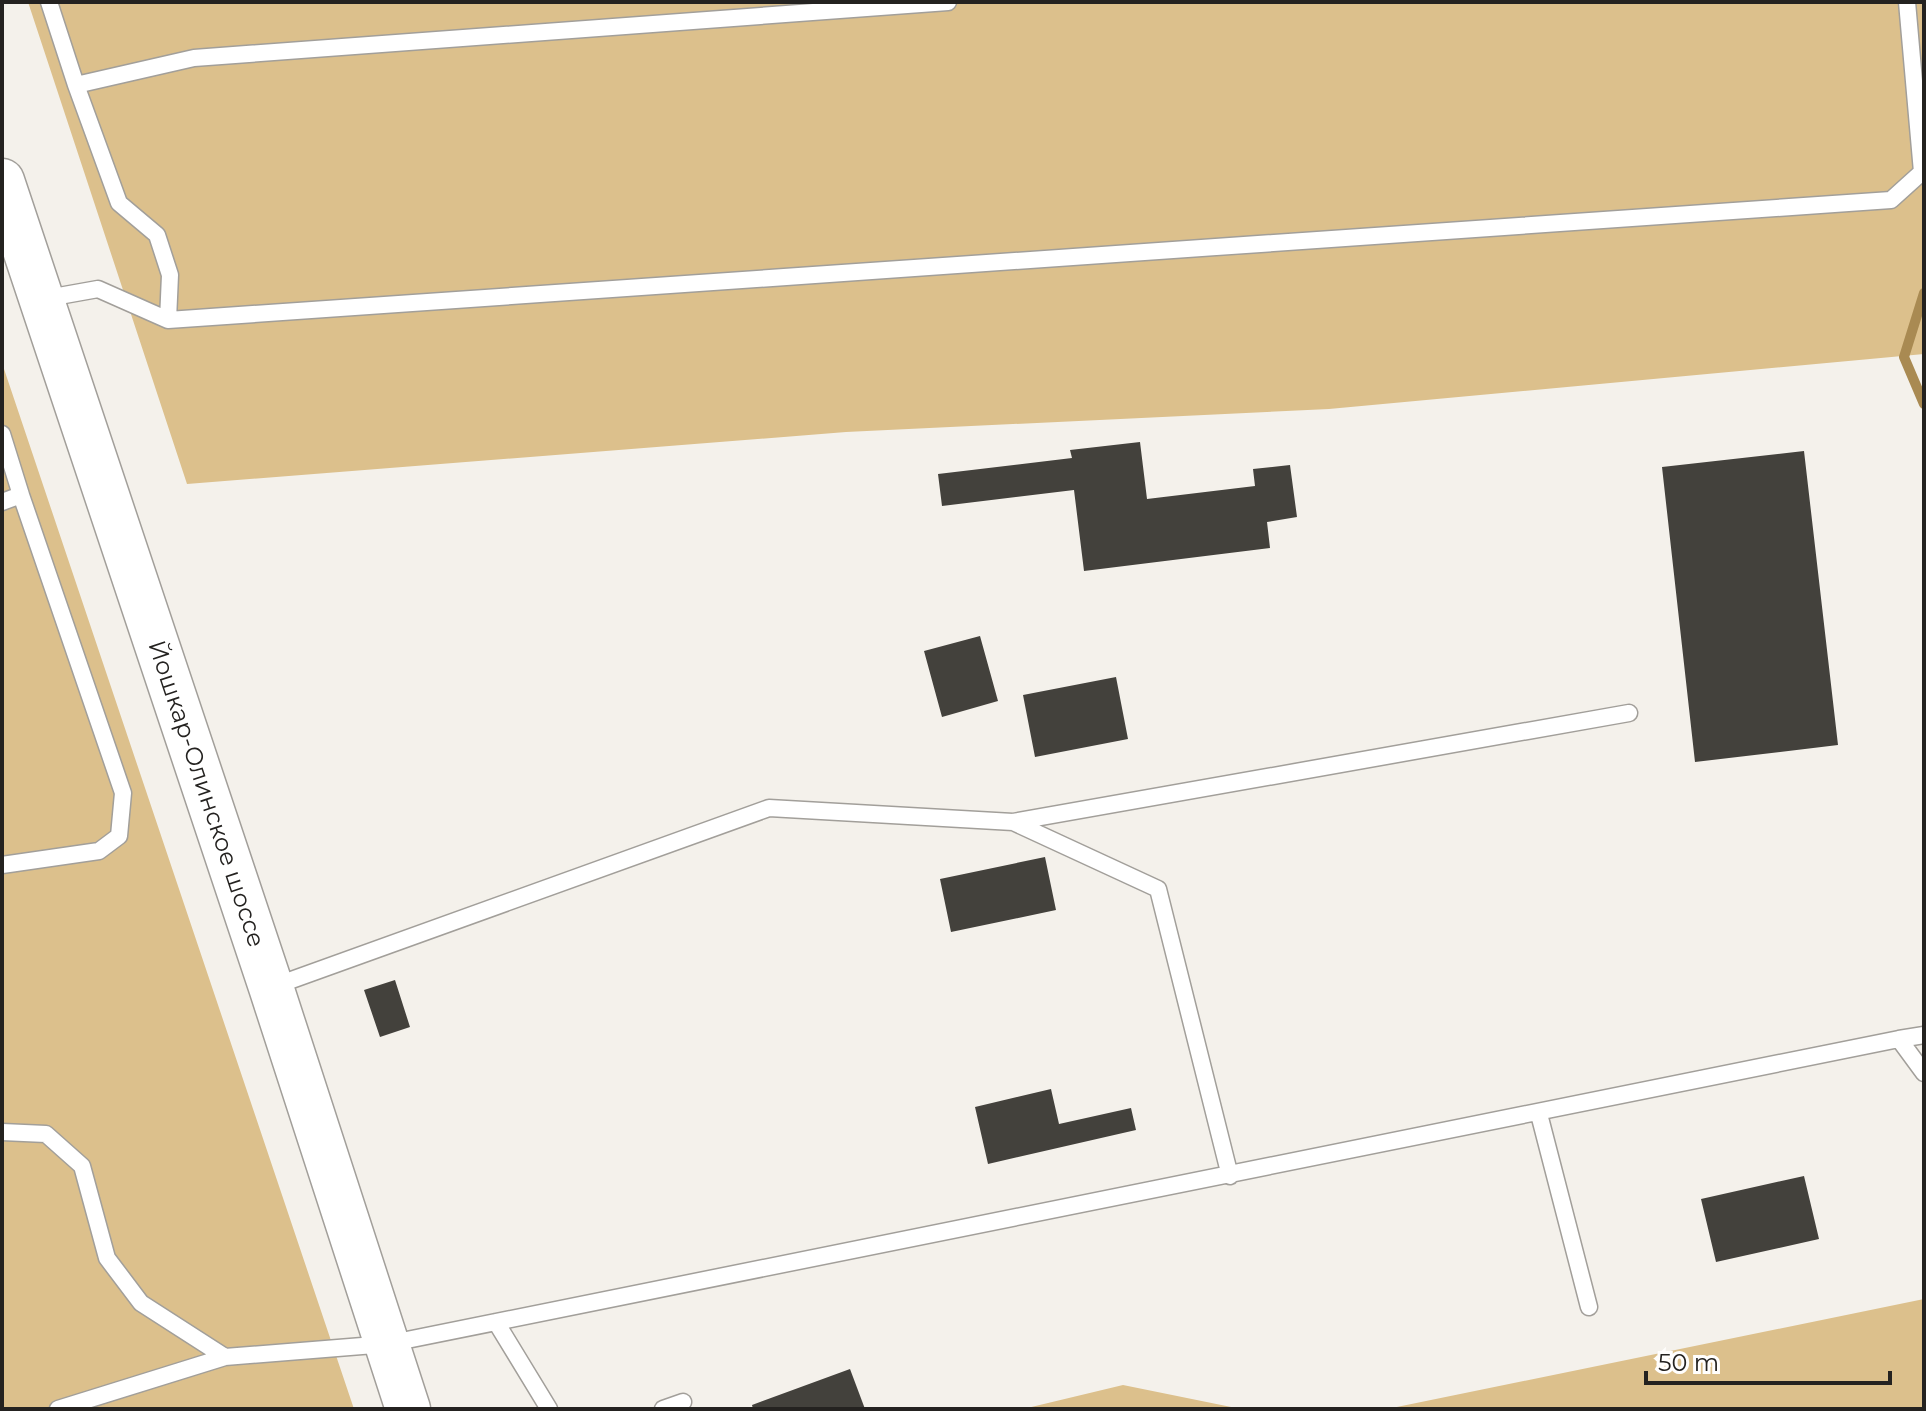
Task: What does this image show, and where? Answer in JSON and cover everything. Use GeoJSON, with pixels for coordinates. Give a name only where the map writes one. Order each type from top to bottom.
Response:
{"type":"FeatureCollection","features":[{"type":"Feature","properties":{"kind":"main road","name":"Йошкар-Олинское шоссе"},"geometry":{"type":"LineString","coordinates":[[2,181],[408,1409]]}},
{"type":"Feature","properties":{"kind":"lane"},"geometry":{"type":"LineString","coordinates":[[49,2],[119,203],[157,235],[170,275],[168,320]]}},
{"type":"Feature","properties":{"kind":"lane"},"geometry":{"type":"LineString","coordinates":[[76,85],[194,58],[948,2]]}},
{"type":"Feature","properties":{"kind":"lane"},"geometry":{"type":"LineString","coordinates":[[40,299],[98,289],[168,320],[1891,200],[1922,172],[1907,2]]}},
{"type":"Feature","properties":{"kind":"lane"},"geometry":{"type":"LineString","coordinates":[[2,434],[123,793],[119,836],[99,851],[2,865]]}},
{"type":"Feature","properties":{"kind":"lane"},"geometry":{"type":"LineString","coordinates":[[2,502],[21,495]]}},
{"type":"Feature","properties":{"kind":"lane"},"geometry":{"type":"LineString","coordinates":[[271,987],[769,808],[1013,822],[1629,713]]}},
{"type":"Feature","properties":{"kind":"lane"},"geometry":{"type":"LineString","coordinates":[[1013,822],[1158,889],[1230,1176]]}},
{"type":"Feature","properties":{"kind":"lane"},"geometry":{"type":"LineString","coordinates":[[58,1409],[225,1357],[387,1344],[1924,1035]]}},
{"type":"Feature","properties":{"kind":"lane"},"geometry":{"type":"LineString","coordinates":[[1899,1039],[1924,1073]]}},
{"type":"Feature","properties":{"kind":"lane"},"geometry":{"type":"LineString","coordinates":[[1539,1114],[1589,1307]]}},
{"type":"Feature","properties":{"kind":"lane"},"geometry":{"type":"LineString","coordinates":[[2,1132],[46,1134],[82,1166],[107,1258],[141,1303],[225,1357]]}},
{"type":"Feature","properties":{"kind":"lane"},"geometry":{"type":"LineString","coordinates":[[496,1322],[549,1409]]}},
{"type":"Feature","properties":{"kind":"lane"},"geometry":{"type":"LineString","coordinates":[[663,1409],[683,1402]]}},
{"type":"Feature","properties":{"kind":"shaded area"},"geometry":{"type":"Polygon","coordinates":[[[28,2],[1924,2],[1924,354],[1329,409],[846,432],[187,484],[28,2]]]}},
{"type":"Feature","properties":{"kind":"shaded area"},"geometry":{"type":"Polygon","coordinates":[[[2,363],[354,1409],[2,1409],[2,363]]]}},
{"type":"Feature","properties":{"kind":"shaded area"},"geometry":{"type":"Polygon","coordinates":[[[1924,1299],[1924,1409],[1387,1409],[1924,1299]]]}},
{"type":"Feature","properties":{"kind":"shaded area"},"geometry":{"type":"Polygon","coordinates":[[[1123,1385],[1241,1409],[1023,1409],[1123,1385]]]}},
{"type":"Feature","properties":{"kind":"building"},"geometry":{"type":"Polygon","coordinates":[[[1140,442],[1147,499],[1255,486],[1253,469],[1290,465],[1297,517],[1267,522],[1270,548],[1084,571],[1074,490],[942,506],[938,474],[1072,458],[1070,450],[1140,442]]]}},
{"type":"Feature","properties":{"kind":"building"},"geometry":{"type":"Polygon","coordinates":[[[1804,451],[1838,745],[1695,762],[1662,467],[1804,451]]]}},
{"type":"Feature","properties":{"kind":"building"},"geometry":{"type":"Polygon","coordinates":[[[980,636],[998,701],[942,717],[924,651],[980,636]]]}},
{"type":"Feature","properties":{"kind":"building"},"geometry":{"type":"Polygon","coordinates":[[[1116,677],[1128,739],[1035,757],[1023,695],[1116,677]]]}},
{"type":"Feature","properties":{"kind":"building"},"geometry":{"type":"Polygon","coordinates":[[[1045,857],[1056,910],[951,932],[940,879],[1045,857]]]}},
{"type":"Feature","properties":{"kind":"building"},"geometry":{"type":"Polygon","coordinates":[[[395,980],[410,1027],[380,1037],[364,990],[395,980]]]}},
{"type":"Feature","properties":{"kind":"building"},"geometry":{"type":"Polygon","coordinates":[[[1051,1089],[1059,1124],[1131,1108],[1136,1130],[988,1164],[975,1107],[1051,1089]]]}},
{"type":"Feature","properties":{"kind":"building"},"geometry":{"type":"Polygon","coordinates":[[[1804,1176],[1819,1239],[1716,1262],[1701,1199],[1804,1176]]]}},
{"type":"Feature","properties":{"kind":"building"},"geometry":{"type":"Polygon","coordinates":[[[850,1369],[865,1409],[753,1409],[752,1405],[850,1369]]]}},
{"type":"Feature","properties":{"kind":"waterway"},"geometry":{"type":"LineString","coordinates":[[1924,293],[1904,357],[1924,404]]}}]}
